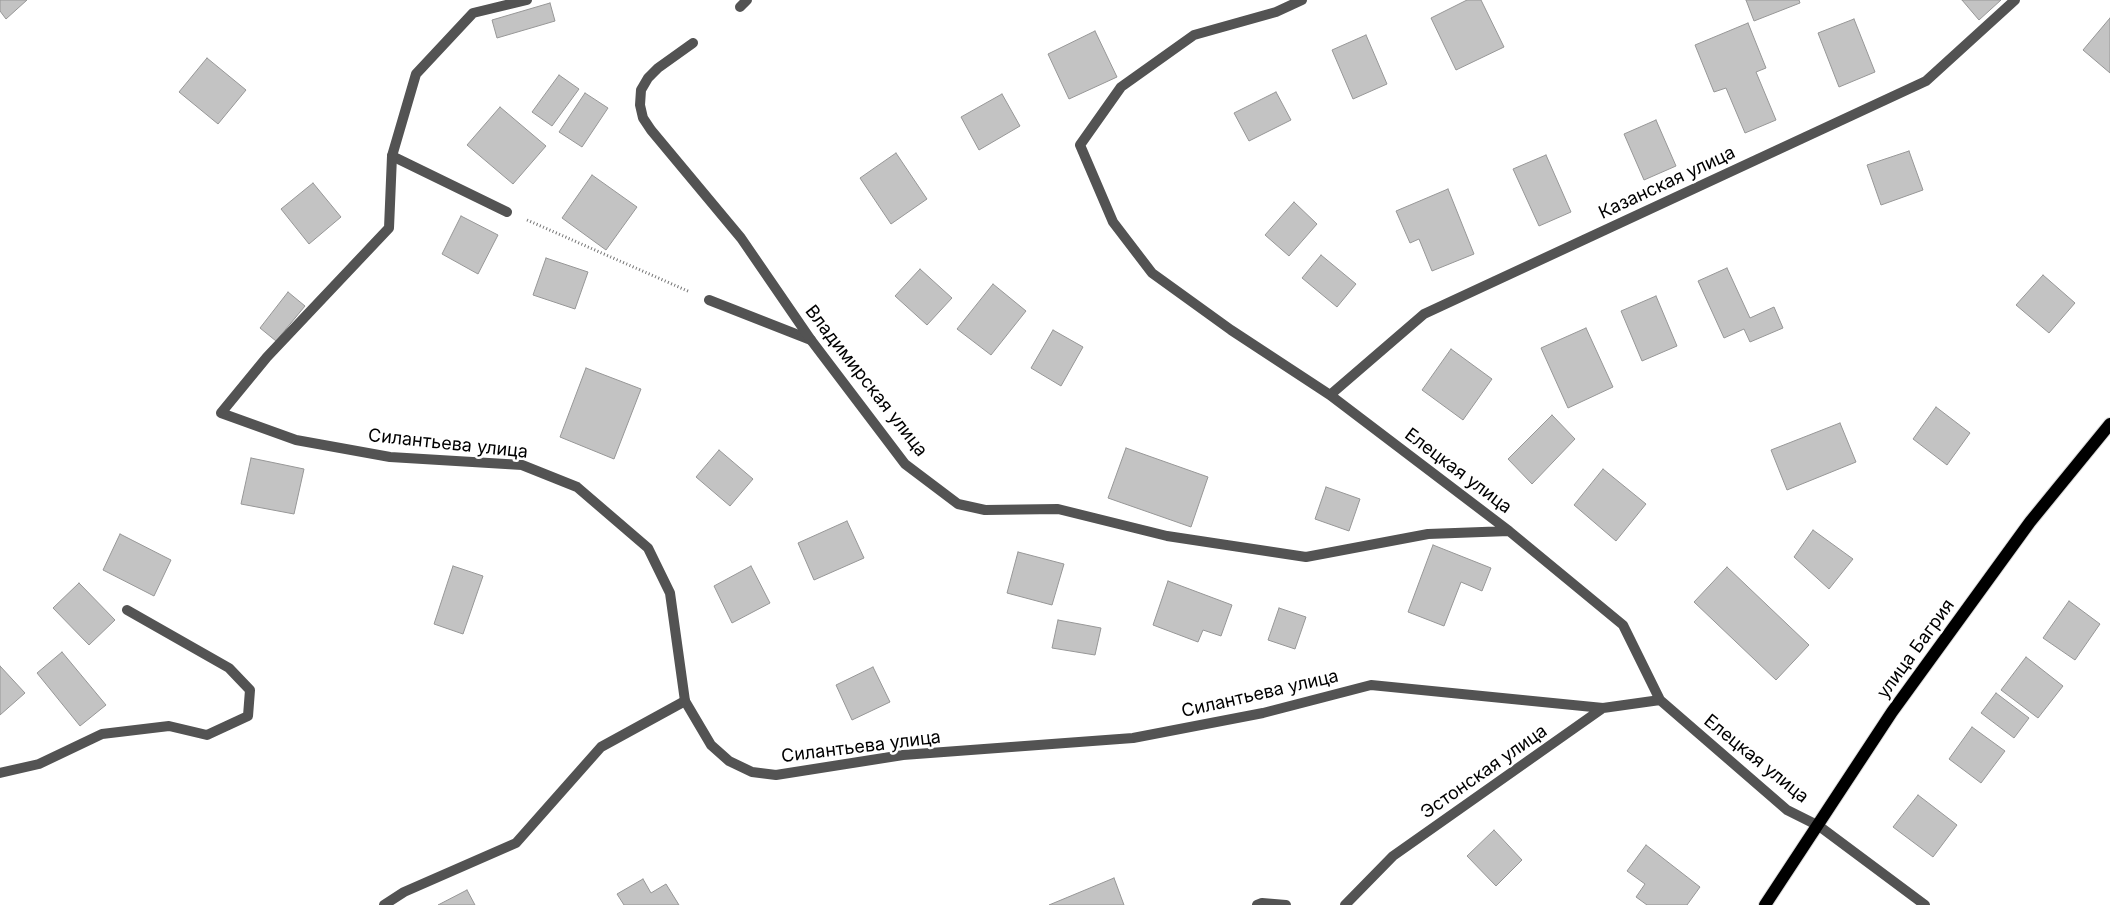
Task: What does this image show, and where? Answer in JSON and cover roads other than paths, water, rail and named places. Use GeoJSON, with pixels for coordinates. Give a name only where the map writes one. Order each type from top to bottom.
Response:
{"type":"FeatureCollection","features":[{"type":"Feature","properties":{"kind":"main road","name":"улица Багрия"},"geometry":{"type":"LineString","coordinates":[[1765,905],[1819,826],[1892,712],[2030,522],[2110,424]]}},
{"type":"Feature","properties":{"kind":"street","name":"Силантьева улица"},"geometry":{"type":"LineString","coordinates":[[527,0],[473,13],[416,74],[392,156],[389,228],[267,358],[221,413],[296,440],[390,457],[522,465],[577,487],[648,548],[670,592],[686,701],[711,745],[729,761],[752,772],[776,775],[903,755],[1133,738],[1263,713],[1371,685],[1604,708]]}},
{"type":"Feature","properties":{"kind":"street","name":"Елецкая улица"},"geometry":{"type":"LineString","coordinates":[[1302,0],[1276,12],[1194,35],[1121,88],[1080,145],[1113,222],[1152,273],[1231,330],[1330,395],[1510,531],[1623,625],[1660,700],[1787,810],[1819,826],[1925,905]]}},
{"type":"Feature","properties":{"kind":"street","name":"Казанская улица"},"geometry":{"type":"LineString","coordinates":[[1330,395],[1424,314],[1926,81],[2015,0]]}},
{"type":"Feature","properties":{"kind":"street","name":"Владимирская улица"},"geometry":{"type":"LineString","coordinates":[[693,43],[658,68],[648,78],[641,90],[640,104],[643,118],[741,238],[811,340],[905,464],[958,504],[985,510],[1058,509],[1167,536],[1306,557],[1428,534],[1510,531]]}},
{"type":"Feature","properties":{"kind":"street"},"geometry":{"type":"LineString","coordinates":[[392,156],[507,212]]}},
{"type":"Feature","properties":{"kind":"street"},"geometry":{"type":"LineString","coordinates":[[709,300],[811,340]]}},
{"type":"Feature","properties":{"kind":"street"},"geometry":{"type":"LineString","coordinates":[[0,773],[39,764],[102,734],[169,726],[207,735],[248,716],[250,690],[229,668],[127,610]]}},
{"type":"Feature","properties":{"kind":"street","name":"Эстонская улица"},"geometry":{"type":"LineString","coordinates":[[1345,905],[1393,856],[1604,708],[1660,700]]}},
{"type":"Feature","properties":{"kind":"street"},"geometry":{"type":"LineString","coordinates":[[384,905],[404,892],[516,843],[601,747],[686,701]]}},
{"type":"Feature","properties":{"kind":"street"},"geometry":{"type":"LineString","coordinates":[[1257,905],[1262,903],[1286,905]]}}]}
